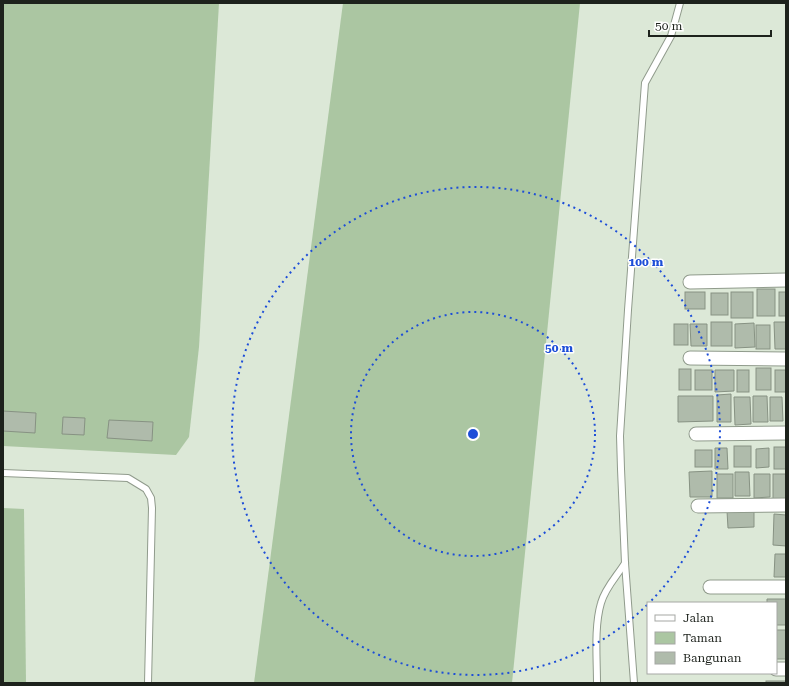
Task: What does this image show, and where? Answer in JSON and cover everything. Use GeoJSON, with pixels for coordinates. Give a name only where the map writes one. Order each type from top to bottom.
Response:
{"type":"FeatureCollection","features":[{"type":"Feature","properties":{"kind":"street"},"geometry":{"type":"LineString","coordinates":[[690,282],[786,280]]}},
{"type":"Feature","properties":{"kind":"street"},"geometry":{"type":"LineString","coordinates":[[690,358],[786,359]]}},
{"type":"Feature","properties":{"kind":"street"},"geometry":{"type":"LineString","coordinates":[[696,434],[786,433]]}},
{"type":"Feature","properties":{"kind":"street"},"geometry":{"type":"LineString","coordinates":[[698,506],[786,505]]}},
{"type":"Feature","properties":{"kind":"street"},"geometry":{"type":"LineString","coordinates":[[710,587],[786,587]]}},
{"type":"Feature","properties":{"kind":"lane"},"geometry":{"type":"LineString","coordinates":[[634,683],[625,563],[620,436],[644,89],[648,76],[671,36],[680,3]]}},
{"type":"Feature","properties":{"kind":"lane"},"geometry":{"type":"LineString","coordinates":[[3,473],[128,478],[146,488],[151,498],[152,508],[148,683]]}},
{"type":"Feature","properties":{"kind":"lane"},"geometry":{"type":"LineString","coordinates":[[597,683],[598,624],[601,603],[608,588],[625,563]]}},
{"type":"Feature","properties":{"kind":"green space"},"geometry":{"type":"Polygon","coordinates":[[[3,3],[219,3],[199,347],[189,437],[176,455],[3,446],[3,3]]]}},
{"type":"Feature","properties":{"kind":"green space"},"geometry":{"type":"Polygon","coordinates":[[[343,3],[580,3],[512,683],[254,683],[343,3]]]}},
{"type":"Feature","properties":{"kind":"green space"},"geometry":{"type":"Polygon","coordinates":[[[3,508],[24,509],[26,683],[3,683],[3,508]]]}},
{"type":"Feature","properties":{"kind":"building"},"geometry":{"type":"Polygon","coordinates":[[[757,289],[775,289],[775,316],[757,316],[757,289]]]}},
{"type":"Feature","properties":{"kind":"building"},"geometry":{"type":"Polygon","coordinates":[[[685,292],[705,292],[705,309],[685,309],[685,292]]]}},
{"type":"Feature","properties":{"kind":"building"},"geometry":{"type":"Polygon","coordinates":[[[731,292],[753,292],[753,318],[731,318],[731,292]]]}},
{"type":"Feature","properties":{"kind":"building"},"geometry":{"type":"Polygon","coordinates":[[[779,292],[786,292],[786,316],[779,316],[779,292]]]}},
{"type":"Feature","properties":{"kind":"building"},"geometry":{"type":"Polygon","coordinates":[[[711,293],[728,293],[728,315],[711,315],[711,293]]]}},
{"type":"Feature","properties":{"kind":"building"},"geometry":{"type":"Polygon","coordinates":[[[711,322],[732,322],[732,346],[711,346],[711,322]]]}},
{"type":"Feature","properties":{"kind":"building"},"geometry":{"type":"Polygon","coordinates":[[[774,322],[786,322],[786,349],[775,349],[774,322]]]}},
{"type":"Feature","properties":{"kind":"building"},"geometry":{"type":"Polygon","coordinates":[[[754,323],[755,347],[735,348],[735,324],[754,323]]]}},
{"type":"Feature","properties":{"kind":"building"},"geometry":{"type":"Polygon","coordinates":[[[674,324],[688,324],[688,345],[674,345],[674,324]]]}},
{"type":"Feature","properties":{"kind":"building"},"geometry":{"type":"Polygon","coordinates":[[[690,324],[707,324],[707,346],[691,346],[690,324]]]}},
{"type":"Feature","properties":{"kind":"building"},"geometry":{"type":"Polygon","coordinates":[[[756,325],[770,325],[770,349],[756,349],[756,325]]]}},
{"type":"Feature","properties":{"kind":"building"},"geometry":{"type":"Polygon","coordinates":[[[756,368],[771,368],[771,390],[756,390],[756,368]]]}},
{"type":"Feature","properties":{"kind":"building"},"geometry":{"type":"Polygon","coordinates":[[[679,369],[691,369],[691,390],[679,390],[679,369]]]}},
{"type":"Feature","properties":{"kind":"building"},"geometry":{"type":"Polygon","coordinates":[[[695,370],[712,370],[712,390],[695,390],[695,370]]]}},
{"type":"Feature","properties":{"kind":"building"},"geometry":{"type":"Polygon","coordinates":[[[715,370],[734,370],[734,391],[715,392],[715,370]]]}},
{"type":"Feature","properties":{"kind":"building"},"geometry":{"type":"Polygon","coordinates":[[[737,370],[749,370],[749,392],[737,392],[737,370]]]}},
{"type":"Feature","properties":{"kind":"building"},"geometry":{"type":"Polygon","coordinates":[[[775,370],[786,370],[786,392],[775,392],[775,370]]]}},
{"type":"Feature","properties":{"kind":"building"},"geometry":{"type":"Polygon","coordinates":[[[731,394],[731,422],[717,422],[717,395],[731,394]]]}},
{"type":"Feature","properties":{"kind":"building"},"geometry":{"type":"Polygon","coordinates":[[[678,396],[713,396],[713,421],[678,422],[678,396]]]}},
{"type":"Feature","properties":{"kind":"building"},"geometry":{"type":"Polygon","coordinates":[[[753,396],[767,396],[768,422],[753,422],[753,396]]]}},
{"type":"Feature","properties":{"kind":"building"},"geometry":{"type":"Polygon","coordinates":[[[734,397],[750,397],[751,424],[735,425],[734,397]]]}},
{"type":"Feature","properties":{"kind":"building"},"geometry":{"type":"Polygon","coordinates":[[[770,397],[782,397],[783,421],[770,421],[770,397]]]}},
{"type":"Feature","properties":{"kind":"building"},"geometry":{"type":"Polygon","coordinates":[[[3,411],[36,413],[35,433],[3,431],[3,411]]]}},
{"type":"Feature","properties":{"kind":"building"},"geometry":{"type":"Polygon","coordinates":[[[63,417],[85,418],[84,435],[62,434],[63,417]]]}},
{"type":"Feature","properties":{"kind":"building"},"geometry":{"type":"Polygon","coordinates":[[[109,420],[153,422],[152,441],[107,438],[109,420]]]}},
{"type":"Feature","properties":{"kind":"building"},"geometry":{"type":"Polygon","coordinates":[[[734,446],[751,446],[751,467],[734,467],[734,446]]]}},
{"type":"Feature","properties":{"kind":"building"},"geometry":{"type":"Polygon","coordinates":[[[774,447],[786,447],[786,469],[774,469],[774,447]]]}},
{"type":"Feature","properties":{"kind":"building"},"geometry":{"type":"Polygon","coordinates":[[[715,448],[727,448],[728,469],[715,469],[715,448]]]}},
{"type":"Feature","properties":{"kind":"building"},"geometry":{"type":"Polygon","coordinates":[[[769,448],[769,467],[756,468],[756,449],[769,448]]]}},
{"type":"Feature","properties":{"kind":"building"},"geometry":{"type":"Polygon","coordinates":[[[695,450],[712,450],[712,467],[695,467],[695,450]]]}},
{"type":"Feature","properties":{"kind":"building"},"geometry":{"type":"Polygon","coordinates":[[[712,471],[712,497],[690,497],[689,472],[712,471]]]}},
{"type":"Feature","properties":{"kind":"building"},"geometry":{"type":"Polygon","coordinates":[[[735,472],[749,472],[750,496],[735,496],[735,472]]]}},
{"type":"Feature","properties":{"kind":"building"},"geometry":{"type":"Polygon","coordinates":[[[717,474],[733,474],[733,498],[717,498],[717,474]]]}},
{"type":"Feature","properties":{"kind":"building"},"geometry":{"type":"Polygon","coordinates":[[[754,474],[770,474],[770,497],[754,498],[754,474]]]}},
{"type":"Feature","properties":{"kind":"building"},"geometry":{"type":"Polygon","coordinates":[[[773,474],[786,474],[786,499],[773,499],[773,474]]]}},
{"type":"Feature","properties":{"kind":"building"},"geometry":{"type":"Polygon","coordinates":[[[754,510],[754,527],[728,528],[727,511],[754,510]]]}},
{"type":"Feature","properties":{"kind":"building"},"geometry":{"type":"Polygon","coordinates":[[[774,514],[786,515],[786,546],[773,545],[774,514]]]}},
{"type":"Feature","properties":{"kind":"building"},"geometry":{"type":"Polygon","coordinates":[[[775,554],[786,554],[786,577],[774,577],[775,554]]]}},
{"type":"Feature","properties":{"kind":"building"},"geometry":{"type":"Polygon","coordinates":[[[767,599],[786,599],[786,625],[777,625],[777,602],[767,602],[767,599]]]}},
{"type":"Feature","properties":{"kind":"building"},"geometry":{"type":"Polygon","coordinates":[[[777,630],[786,630],[786,659],[777,659],[777,630]]]}},
{"type":"Feature","properties":{"kind":"building"},"geometry":{"type":"Polygon","coordinates":[[[766,681],[786,681],[786,683],[766,683],[766,681]]]}}]}
